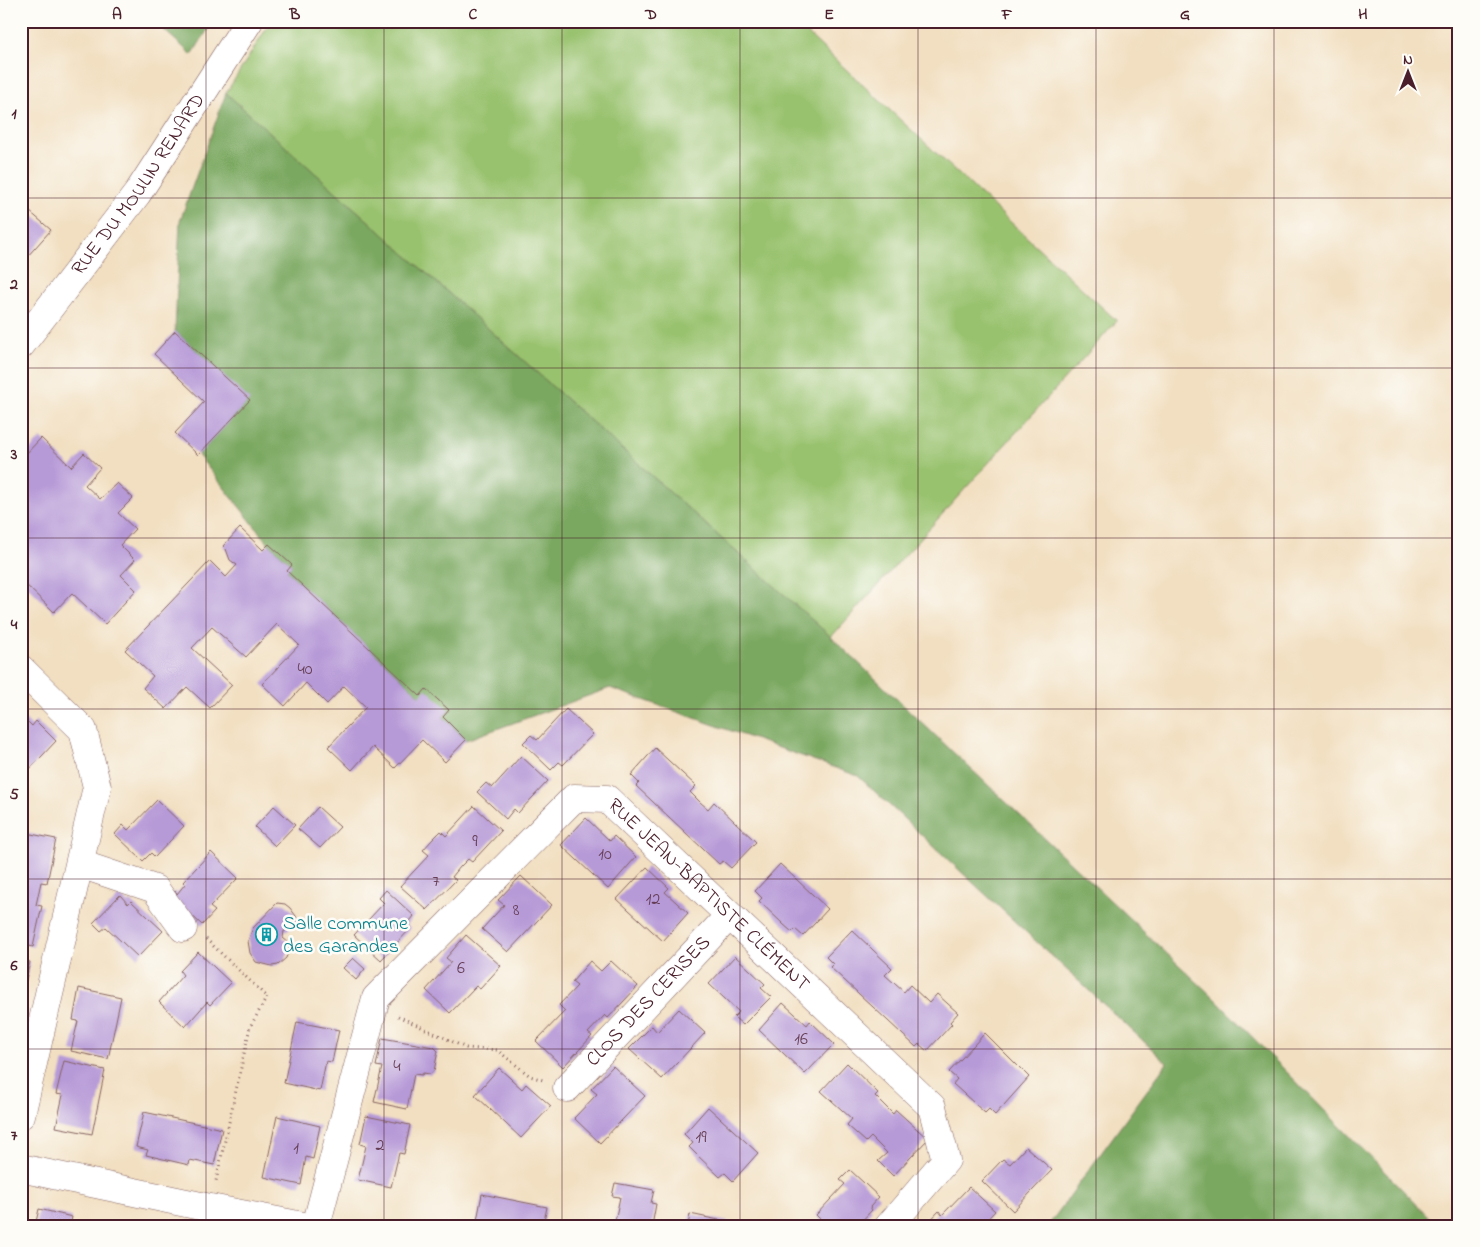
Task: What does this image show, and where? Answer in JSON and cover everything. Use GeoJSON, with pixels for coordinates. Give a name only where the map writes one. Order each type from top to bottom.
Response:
{"type":"FeatureCollection","features":[{"type":"Feature","properties":{"kind":"street","name":"RUE DU MOULIN RENARD"},"geometry":{"type":"LineString","coordinates":[[21,345],[137,194],[249,21]]}},
{"type":"Feature","properties":{"kind":"street"},"geometry":{"type":"LineString","coordinates":[[21,669],[82,730],[97,787],[21,1115]]}},
{"type":"Feature","properties":{"kind":"street","name":"RUE JEAN-BAPTISTE CLÉMENT"},"geometry":{"type":"LineString","coordinates":[[316,1226],[376,998],[574,798],[607,799],[932,1107],[946,1160],[889,1226]]}},
{"type":"Feature","properties":{"kind":"street"},"geometry":{"type":"LineString","coordinates":[[80,864],[155,889],[183,928]]}},
{"type":"Feature","properties":{"kind":"street","name":"CLOS DES CERISES"},"geometry":{"type":"LineString","coordinates":[[567,1088],[729,916]]}},
{"type":"Feature","properties":{"kind":"street"},"geometry":{"type":"LineString","coordinates":[[23,1168],[303,1226]]}},
{"type":"Feature","properties":{"kind":"path"},"geometry":{"type":"LineString","coordinates":[[183,928],[208,939],[267,998],[250,1027],[210,1208]]}},
{"type":"Feature","properties":{"kind":"path"},"geometry":{"type":"LineString","coordinates":[[374,1005],[466,1048],[497,1050],[530,1076],[567,1088]]}},
{"type":"Feature","properties":{"kind":"green space"},"geometry":{"type":"Polygon","coordinates":[[[154,21],[213,21],[192,55],[154,21]]]}},
{"type":"Feature","properties":{"kind":"green space"},"geometry":{"type":"Polygon","coordinates":[[[271,21],[794,21],[1117,321],[831,637],[226,93],[271,21]]]}},
{"type":"Feature","properties":{"kind":"green space"},"geometry":{"type":"Polygon","coordinates":[[[226,93],[831,637],[1214,998],[1438,1226],[1048,1226],[1167,1063],[858,776],[610,688],[466,740],[443,717],[449,710],[420,696],[287,571],[292,565],[269,544],[198,455],[249,400],[175,331],[180,221],[226,93]]]}},
{"type":"Feature","properties":{"kind":"building"},"geometry":{"type":"Polygon","coordinates":[[[21,204],[51,230],[26,258],[21,253],[21,204]]]}},
{"type":"Feature","properties":{"kind":"building"},"geometry":{"type":"Polygon","coordinates":[[[175,331],[250,400],[198,455],[175,433],[204,402],[154,354],[175,331]]]}},
{"type":"Feature","properties":{"kind":"building"},"geometry":{"type":"Polygon","coordinates":[[[41,438],[71,467],[84,453],[100,468],[85,485],[100,499],[117,483],[133,498],[118,513],[135,529],[120,545],[135,560],[121,575],[136,590],[105,624],[72,593],[54,612],[21,580],[21,488],[25,484],[21,481],[21,454],[24,456],[41,438]]]}},
{"type":"Feature","properties":{"kind":"building"},"geometry":{"type":"Polygon","coordinates":[[[240,528],[263,550],[269,544],[292,565],[287,571],[420,696],[426,689],[449,710],[443,717],[466,740],[445,762],[422,740],[395,768],[373,747],[352,770],[328,747],[366,707],[344,686],[327,704],[306,683],[285,706],[262,684],[299,645],[277,624],[246,657],[212,627],[192,648],[232,685],[210,708],[187,687],[166,709],[143,688],[153,676],[125,650],[210,561],[226,577],[237,565],[230,560],[223,546],[240,528]]]}},
{"type":"Feature","properties":{"kind":"building"},"geometry":{"type":"Polygon","coordinates":[[[566,709],[593,734],[563,765],[559,762],[551,770],[523,743],[531,735],[537,740],[566,709]]]}},
{"type":"Feature","properties":{"kind":"building"},"geometry":{"type":"Polygon","coordinates":[[[21,715],[32,726],[36,721],[56,741],[26,773],[21,769],[21,715]]]}},
{"type":"Feature","properties":{"kind":"building"},"geometry":{"type":"Polygon","coordinates":[[[655,748],[696,786],[690,792],[700,802],[708,809],[714,802],[756,842],[731,868],[723,861],[719,864],[636,786],[639,783],[631,775],[655,748]]]}},
{"type":"Feature","properties":{"kind":"building"},"geometry":{"type":"Polygon","coordinates":[[[521,756],[548,781],[518,813],[514,809],[506,819],[477,792],[486,783],[492,788],[521,756]]]}},
{"type":"Feature","properties":{"kind":"building"},"geometry":{"type":"Polygon","coordinates":[[[157,800],[184,826],[155,857],[151,853],[143,861],[115,834],[123,825],[128,830],[157,800]]]}},
{"type":"Feature","properties":{"kind":"building"},"geometry":{"type":"Polygon","coordinates":[[[274,806],[295,825],[275,846],[255,827],[274,806]]]}},
{"type":"Feature","properties":{"kind":"building"},"geometry":{"type":"Polygon","coordinates":[[[474,806],[501,831],[472,862],[468,859],[460,867],[452,877],[456,880],[427,910],[400,886],[429,855],[423,850],[432,840],[441,831],[446,836],[474,806]]]}},
{"type":"Feature","properties":{"kind":"building"},"geometry":{"type":"Polygon","coordinates":[[[318,807],[340,827],[320,848],[298,829],[318,807]]]}},
{"type":"Feature","properties":{"kind":"building"},"geometry":{"type":"Polygon","coordinates":[[[586,818],[610,841],[614,836],[636,857],[608,889],[561,845],[586,818]]]}},
{"type":"Feature","properties":{"kind":"building"},"geometry":{"type":"Polygon","coordinates":[[[21,832],[56,839],[47,883],[41,882],[36,905],[42,906],[33,947],[21,944],[21,832]]]}},
{"type":"Feature","properties":{"kind":"building"},"geometry":{"type":"Polygon","coordinates":[[[211,852],[238,878],[210,907],[215,911],[202,925],[170,895],[175,891],[177,894],[185,884],[183,882],[211,852]]]}},
{"type":"Feature","properties":{"kind":"building"},"geometry":{"type":"Polygon","coordinates":[[[780,864],[828,909],[803,936],[795,929],[792,932],[783,924],[759,901],[762,898],[755,891],[780,864]]]}},
{"type":"Feature","properties":{"kind":"building"},"geometry":{"type":"Polygon","coordinates":[[[647,867],[669,888],[665,892],[688,913],[663,941],[617,899],[647,867]]]}},
{"type":"Feature","properties":{"kind":"building"},"geometry":{"type":"Polygon","coordinates":[[[521,876],[552,905],[508,952],[482,929],[504,905],[498,900],[521,876]]]}},
{"type":"Feature","properties":{"kind":"building"},"geometry":{"type":"Polygon","coordinates":[[[386,890],[414,916],[407,925],[411,928],[381,960],[354,935],[384,903],[379,898],[386,890]]]}},
{"type":"Feature","properties":{"kind":"building"},"geometry":{"type":"Polygon","coordinates":[[[120,895],[128,904],[131,901],[163,931],[138,957],[106,927],[101,931],[93,923],[120,895]]]}},
{"type":"Feature","properties":{"kind":"building","name":"Salle commune des Garandes"},"geometry":{"type":"Polygon","coordinates":[[[277,903],[285,904],[290,908],[296,916],[297,922],[293,928],[284,931],[283,938],[289,943],[290,947],[286,958],[278,965],[272,966],[256,962],[250,953],[248,941],[253,928],[277,903]]]}},
{"type":"Feature","properties":{"kind":"building"},"geometry":{"type":"Polygon","coordinates":[[[852,930],[892,968],[885,975],[904,992],[910,985],[929,1003],[937,994],[958,1013],[950,1022],[952,1024],[927,1051],[919,1044],[916,1047],[830,967],[833,964],[826,957],[852,930]]]}},
{"type":"Feature","properties":{"kind":"building"},"geometry":{"type":"Polygon","coordinates":[[[466,935],[501,966],[480,989],[476,986],[450,1013],[426,990],[451,962],[446,958],[466,935]]]}},
{"type":"Feature","properties":{"kind":"building"},"geometry":{"type":"Polygon","coordinates":[[[198,952],[231,983],[210,1005],[207,1002],[185,1027],[159,1002],[183,975],[180,971],[198,952]]]}},
{"type":"Feature","properties":{"kind":"building"},"geometry":{"type":"Polygon","coordinates":[[[735,956],[765,984],[761,988],[771,997],[743,1025],[734,1017],[739,1012],[709,984],[735,956]]]}},
{"type":"Feature","properties":{"kind":"building"},"geometry":{"type":"Polygon","coordinates":[[[353,958],[365,969],[356,980],[343,968],[353,958]]]}},
{"type":"Feature","properties":{"kind":"building"},"geometry":{"type":"Polygon","coordinates":[[[21,960],[30,962],[23,993],[21,993],[21,960]]]}},
{"type":"Feature","properties":{"kind":"building"},"geometry":{"type":"Polygon","coordinates":[[[590,961],[601,971],[611,961],[638,986],[608,1018],[605,1015],[588,1033],[592,1036],[563,1067],[536,1041],[565,1011],[559,1005],[577,986],[572,982],[590,961]]]}},
{"type":"Feature","properties":{"kind":"building"},"geometry":{"type":"Polygon","coordinates":[[[79,988],[121,997],[108,1059],[71,1051],[78,1021],[73,1020],[79,988]]]}},
{"type":"Feature","properties":{"kind":"building"},"geometry":{"type":"Polygon","coordinates":[[[783,1003],[807,1025],[810,1021],[834,1044],[805,1074],[759,1030],[783,1003]]]}},
{"type":"Feature","properties":{"kind":"building"},"geometry":{"type":"Polygon","coordinates":[[[679,1009],[705,1033],[662,1079],[629,1049],[652,1026],[657,1032],[679,1009]]]}},
{"type":"Feature","properties":{"kind":"building"},"geometry":{"type":"Polygon","coordinates":[[[297,1022],[339,1030],[332,1062],[326,1061],[320,1091],[284,1083],[297,1022]]]}},
{"type":"Feature","properties":{"kind":"building"},"geometry":{"type":"Polygon","coordinates":[[[985,1033],[1029,1077],[995,1115],[989,1109],[985,1113],[953,1084],[957,1079],[949,1072],[985,1033]]]}},
{"type":"Feature","properties":{"kind":"building"},"geometry":{"type":"Polygon","coordinates":[[[382,1038],[434,1047],[438,1051],[434,1071],[430,1074],[414,1074],[407,1109],[374,1102],[382,1067],[376,1066],[382,1038]]]}},
{"type":"Feature","properties":{"kind":"building"},"geometry":{"type":"Polygon","coordinates":[[[64,1061],[105,1070],[92,1134],[56,1127],[63,1095],[56,1094],[64,1061]]]}},
{"type":"Feature","properties":{"kind":"building"},"geometry":{"type":"Polygon","coordinates":[[[847,1063],[878,1093],[875,1096],[893,1114],[896,1110],[928,1139],[893,1176],[878,1161],[887,1153],[871,1137],[866,1142],[847,1125],[852,1119],[821,1091],[847,1063]]]}},
{"type":"Feature","properties":{"kind":"building"},"geometry":{"type":"Polygon","coordinates":[[[613,1066],[645,1096],[600,1143],[574,1118],[597,1094],[591,1089],[613,1066]]]}},
{"type":"Feature","properties":{"kind":"building"},"geometry":{"type":"Polygon","coordinates":[[[499,1068],[522,1089],[526,1084],[551,1106],[521,1138],[475,1095],[499,1068]]]}},
{"type":"Feature","properties":{"kind":"building"},"geometry":{"type":"Polygon","coordinates":[[[708,1107],[758,1153],[733,1181],[725,1173],[720,1177],[696,1154],[689,1147],[693,1143],[684,1134],[708,1107]]]}},
{"type":"Feature","properties":{"kind":"building"},"geometry":{"type":"Polygon","coordinates":[[[144,1112],[222,1129],[214,1165],[190,1160],[189,1165],[146,1155],[148,1150],[136,1147],[144,1112]]]}},
{"type":"Feature","properties":{"kind":"building"},"geometry":{"type":"Polygon","coordinates":[[[277,1116],[320,1126],[313,1159],[306,1157],[301,1185],[264,1177],[277,1116]]]}},
{"type":"Feature","properties":{"kind":"building"},"geometry":{"type":"Polygon","coordinates":[[[366,1116],[410,1125],[404,1154],[399,1153],[391,1187],[358,1180],[366,1146],[360,1144],[366,1116]]]}},
{"type":"Feature","properties":{"kind":"building"},"geometry":{"type":"Polygon","coordinates":[[[1026,1147],[1052,1170],[1013,1211],[982,1181],[1003,1159],[1010,1164],[1026,1147]]]}},
{"type":"Feature","properties":{"kind":"building"},"geometry":{"type":"Polygon","coordinates":[[[850,1170],[879,1197],[870,1207],[872,1210],[857,1226],[827,1226],[816,1215],[845,1184],[840,1180],[850,1170]]]}},
{"type":"Feature","properties":{"kind":"building"},"geometry":{"type":"Polygon","coordinates":[[[615,1183],[654,1190],[651,1203],[656,1204],[652,1226],[614,1226],[620,1197],[612,1196],[615,1183]]]}},
{"type":"Feature","properties":{"kind":"building"},"geometry":{"type":"Polygon","coordinates":[[[969,1187],[995,1211],[981,1226],[925,1226],[939,1211],[942,1215],[969,1187]]]}},
{"type":"Feature","properties":{"kind":"building"},"geometry":{"type":"Polygon","coordinates":[[[482,1194],[547,1207],[543,1226],[476,1226],[482,1194]]]}},
{"type":"Feature","properties":{"kind":"building"},"geometry":{"type":"Polygon","coordinates":[[[39,1209],[72,1217],[70,1226],[35,1226],[39,1209]]]}},
{"type":"Feature","properties":{"kind":"building"},"geometry":{"type":"Polygon","coordinates":[[[690,1214],[733,1223],[732,1226],[688,1226],[690,1214]]]}},
{"type":"Feature","properties":{"kind":"place","name":"Salle commune des Garandes"},"geometry":{"type":"Point","coordinates":[267,935]}}]}
